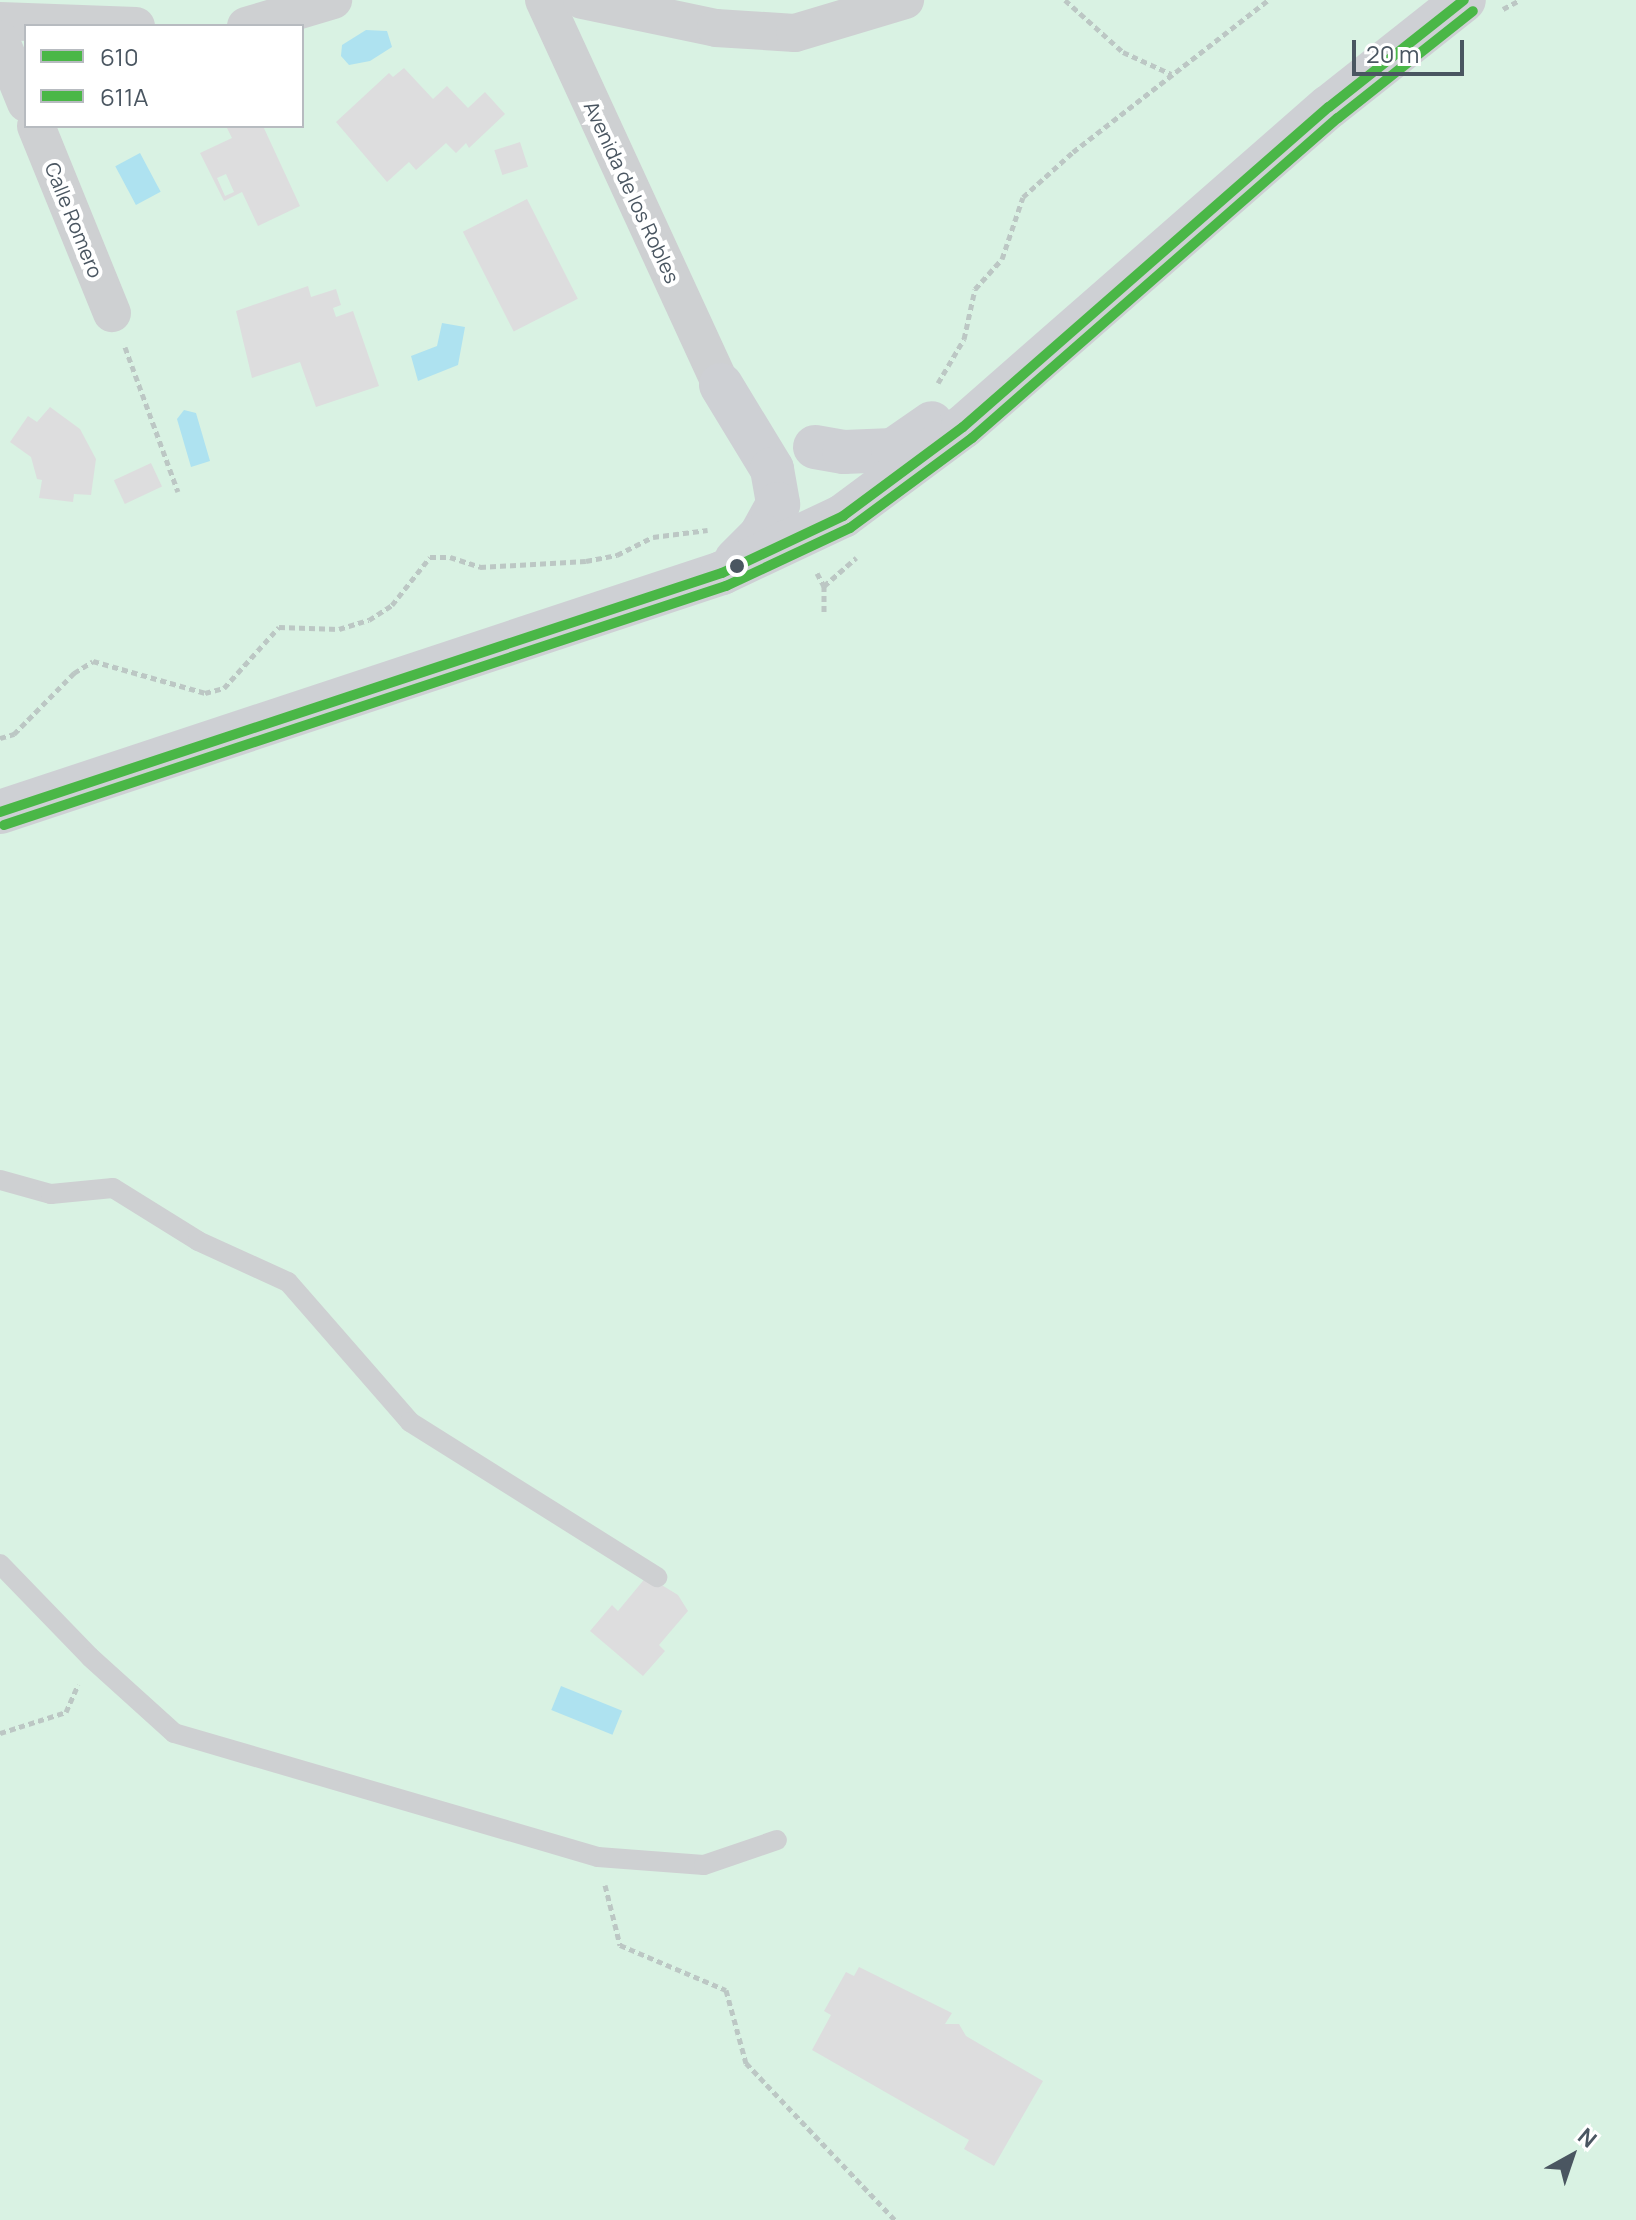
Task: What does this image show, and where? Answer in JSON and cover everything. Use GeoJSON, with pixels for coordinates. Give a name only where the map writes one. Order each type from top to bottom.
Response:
{"type":"FeatureCollection","features":[{"type":"Feature","properties":{"kind":"main road"},"geometry":{"type":"LineString","coordinates":[[0,812],[722,573],[843,516],[963,427],[1341,97],[1464,0]]}},
{"type":"Feature","properties":{"kind":"main road"},"geometry":{"type":"LineString","coordinates":[[815,447],[844,452],[893,450],[1099,308]]}},
{"type":"Feature","properties":{"kind":"main road"},"geometry":{"type":"LineString","coordinates":[[721,385],[815,447],[836,476],[843,516]]}},
{"type":"Feature","properties":{"kind":"main road"},"geometry":{"type":"LineString","coordinates":[[721,385],[772,469],[813,501],[843,516]]}},
{"type":"Feature","properties":{"kind":"main road"},"geometry":{"type":"LineString","coordinates":[[722,573],[761,535],[778,504],[772,469]]}},
{"type":"Feature","properties":{"kind":"street"},"geometry":{"type":"LineString","coordinates":[[253,24],[333,0]]}},
{"type":"Feature","properties":{"kind":"street","name":"Avenida de los Robles"},"geometry":{"type":"LineString","coordinates":[[544,0],[721,385]]}},
{"type":"Feature","properties":{"kind":"street"},"geometry":{"type":"LineString","coordinates":[[582,0],[716,28],[795,33],[905,0]]}},
{"type":"Feature","properties":{"kind":"street"},"geometry":{"type":"LineString","coordinates":[[0,21],[82,24]]}},
{"type":"Feature","properties":{"kind":"street"},"geometry":{"type":"LineString","coordinates":[[0,39],[24,98]]}},
{"type":"Feature","properties":{"kind":"street","name":"Calle Romero"},"geometry":{"type":"LineString","coordinates":[[37,128],[112,313]]}},
{"type":"Feature","properties":{"kind":"lane"},"geometry":{"type":"LineString","coordinates":[[0,1180],[51,1194],[113,1188],[198,1241],[288,1282],[410,1422],[657,1577]]}},
{"type":"Feature","properties":{"kind":"lane"},"geometry":{"type":"LineString","coordinates":[[0,1564],[90,1657],[174,1733],[598,1857],[704,1865],[777,1840]]}},
{"type":"Feature","properties":{"kind":"path"},"geometry":{"type":"LineString","coordinates":[[1065,0],[1123,52],[1171,74]]}},
{"type":"Feature","properties":{"kind":"path"},"geometry":{"type":"LineString","coordinates":[[932,397],[964,339],[975,289],[1002,259],[1023,197],[1171,74],[1225,37],[1268,0]]}},
{"type":"Feature","properties":{"kind":"path"},"geometry":{"type":"LineString","coordinates":[[112,313],[178,492]]}},
{"type":"Feature","properties":{"kind":"path"},"geometry":{"type":"LineString","coordinates":[[0,738],[14,734],[74,673],[93,661],[205,693],[224,688],[279,627],[339,629],[369,620],[392,605],[430,557],[450,557],[480,567],[559,564],[617,555],[653,537],[720,528]]}},
{"type":"Feature","properties":{"kind":"path"},"geometry":{"type":"LineString","coordinates":[[0,1733],[66,1712],[90,1657]]}},
{"type":"Feature","properties":{"kind":"path"},"geometry":{"type":"LineString","coordinates":[[598,1857],[620,1945],[726,1990],[746,2063],[895,2220]]}},
{"type":"Feature","properties":{"kind":"green space"},"geometry":{"type":"Polygon","coordinates":[[[0,0],[1636,0],[1636,2220],[0,2220],[0,0]]]}},
{"type":"Feature","properties":{"kind":"water"},"geometry":{"type":"Polygon","coordinates":[[[366,30],[387,31],[392,47],[370,61],[349,65],[341,56],[342,45],[366,30]]]}},
{"type":"Feature","properties":{"kind":"water"},"geometry":{"type":"Polygon","coordinates":[[[140,153],[161,192],[136,205],[115,166],[140,153]]]}},
{"type":"Feature","properties":{"kind":"water"},"geometry":{"type":"Polygon","coordinates":[[[442,323],[465,327],[458,365],[418,381],[411,356],[437,346],[442,323]]]}},
{"type":"Feature","properties":{"kind":"water"},"geometry":{"type":"Polygon","coordinates":[[[184,410],[196,413],[210,461],[191,467],[177,419],[184,410]]]}},
{"type":"Feature","properties":{"kind":"water"},"geometry":{"type":"Polygon","coordinates":[[[561,1686],[622,1711],[612,1735],[551,1710],[561,1686]]]}},
{"type":"Feature","properties":{"kind":"building"},"geometry":{"type":"Polygon","coordinates":[[[404,68],[433,99],[447,86],[468,108],[485,92],[505,114],[469,148],[466,143],[456,153],[446,143],[416,170],[409,162],[387,182],[336,122],[389,73],[393,77],[404,68]]]}},
{"type":"Feature","properties":{"kind":"building"},"geometry":{"type":"Polygon","coordinates":[[[227,128],[264,128],[300,206],[258,226],[242,192],[224,201],[200,153],[232,138],[227,128]],[[226,174],[217,178],[225,196],[234,192],[226,174]]]}},
{"type":"Feature","properties":{"kind":"building"},"geometry":{"type":"Polygon","coordinates":[[[520,142],[528,167],[502,175],[494,150],[520,142]]]}},
{"type":"Feature","properties":{"kind":"building"},"geometry":{"type":"Polygon","coordinates":[[[527,199],[578,299],[514,331],[463,232],[527,199]]]}},
{"type":"Feature","properties":{"kind":"building"},"geometry":{"type":"Polygon","coordinates":[[[308,286],[311,297],[336,289],[341,305],[333,308],[336,317],[353,311],[379,386],[316,407],[300,362],[252,378],[236,311],[308,286]]]}},
{"type":"Feature","properties":{"kind":"building"},"geometry":{"type":"Polygon","coordinates":[[[50,407],[80,429],[96,459],[91,495],[74,494],[73,502],[39,498],[42,480],[37,479],[31,457],[10,442],[28,416],[37,422],[50,407]]]}},
{"type":"Feature","properties":{"kind":"building"},"geometry":{"type":"Polygon","coordinates":[[[151,463],[162,487],[125,504],[114,480],[151,463]]]}},
{"type":"Feature","properties":{"kind":"building"},"geometry":{"type":"Polygon","coordinates":[[[647,1576],[678,1595],[688,1611],[659,1645],[665,1651],[643,1676],[590,1631],[612,1605],[618,1611],[647,1576]]]}},
{"type":"Feature","properties":{"kind":"building"},"geometry":{"type":"Polygon","coordinates":[[[859,1967],[952,2013],[945,2024],[959,2024],[966,2036],[1043,2081],[994,2166],[964,2149],[969,2140],[812,2050],[831,2015],[824,2011],[846,1972],[854,1976],[859,1967]]]}},
{"type":"Feature","properties":{"kind":"transit line","name":"610"},"geometry":{"type":"LineString","coordinates":[[0,812],[722,573],[843,516],[963,427],[1329,107],[1464,0]]}},
{"type":"Feature","properties":{"kind":"transit line","name":"611A"},"geometry":{"type":"LineString","coordinates":[[4,825],[726,586],[850,528],[972,438],[1338,118],[1473,11]]}}]}
